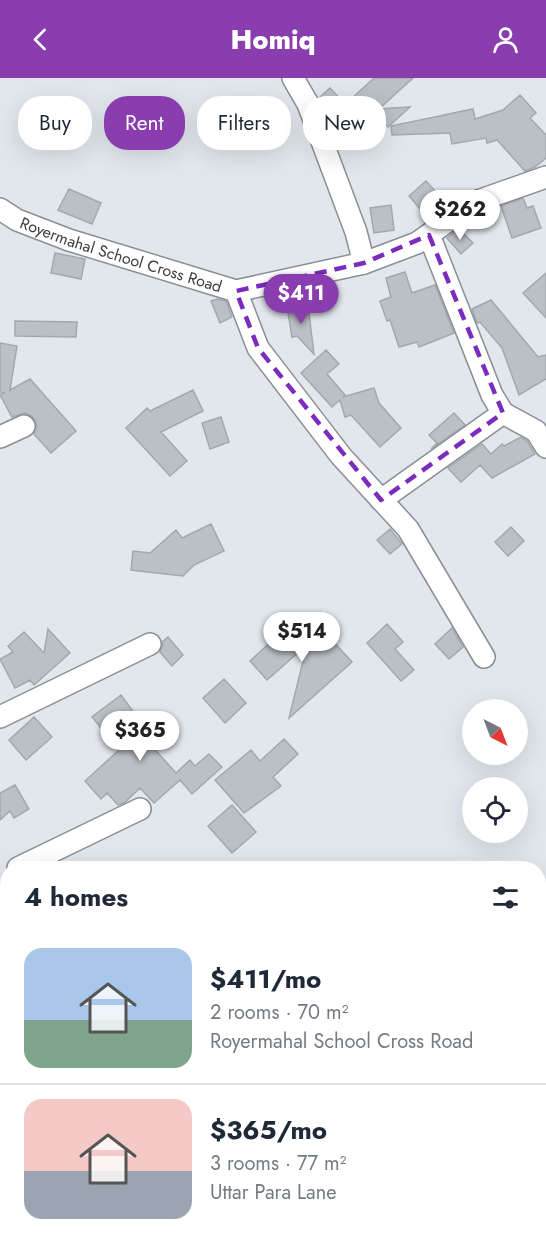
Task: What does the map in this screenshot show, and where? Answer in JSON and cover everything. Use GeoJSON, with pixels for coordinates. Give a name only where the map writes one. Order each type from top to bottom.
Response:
{"type":"FeatureCollection","features":[{"type":"Feature","properties":{"kind":"street"},"geometry":{"type":"LineString","coordinates":[[293,78],[308,104],[356,232],[364,263]]}},
{"type":"Feature","properties":{"kind":"street","name":"Royermahal School Cross Road"},"geometry":{"type":"LineString","coordinates":[[0,209],[17,220],[69,240],[236,291],[364,263],[417,243],[475,202],[546,177]]}},
{"type":"Feature","properties":{"kind":"street"},"geometry":{"type":"LineString","coordinates":[[429,235],[492,394],[503,413],[536,431],[546,447]]}},
{"type":"Feature","properties":{"kind":"street"},"geometry":{"type":"LineString","coordinates":[[236,291],[258,348],[341,456],[408,529],[484,657]]}},
{"type":"Feature","properties":{"kind":"street"},"geometry":{"type":"LineString","coordinates":[[381,500],[503,413]]}},
{"type":"Feature","properties":{"kind":"street"},"geometry":{"type":"LineString","coordinates":[[0,437],[24,426]]}},
{"type":"Feature","properties":{"kind":"street"},"geometry":{"type":"LineString","coordinates":[[0,717],[150,644]]}},
{"type":"Feature","properties":{"kind":"street"},"geometry":{"type":"LineString","coordinates":[[32,861],[140,809]]}},
{"type":"Feature","properties":{"kind":"highlighted area"},"geometry":{"type":"Polygon","coordinates":[[[429,235],[503,413],[381,500],[258,348],[236,291],[364,263],[429,235]]]}},
{"type":"Feature","properties":{"kind":"building"},"geometry":{"type":"Polygon","coordinates":[[[374,78],[413,78],[386,103],[386,96],[354,96],[374,78]]]}},
{"type":"Feature","properties":{"kind":"building"},"geometry":{"type":"Polygon","coordinates":[[[330,88],[337,96],[321,96],[330,88]]]}},
{"type":"Feature","properties":{"kind":"building"},"geometry":{"type":"Polygon","coordinates":[[[520,95],[536,113],[530,118],[546,135],[546,158],[535,167],[525,171],[497,140],[487,143],[486,138],[452,144],[450,133],[392,135],[391,126],[473,109],[475,119],[503,110],[520,95]]]}},
{"type":"Feature","properties":{"kind":"building"},"geometry":{"type":"Polygon","coordinates":[[[410,107],[388,127],[386,109],[410,107]]]}},
{"type":"Feature","properties":{"kind":"building"},"geometry":{"type":"Polygon","coordinates":[[[426,181],[447,204],[429,219],[409,196],[426,181]]]}},
{"type":"Feature","properties":{"kind":"building"},"geometry":{"type":"Polygon","coordinates":[[[69,189],[101,203],[92,224],[58,210],[69,189]]]}},
{"type":"Feature","properties":{"kind":"building"},"geometry":{"type":"Polygon","coordinates":[[[523,198],[527,208],[533,206],[541,228],[512,238],[501,206],[523,198]]]}},
{"type":"Feature","properties":{"kind":"building"},"geometry":{"type":"Polygon","coordinates":[[[391,205],[394,230],[374,233],[370,208],[391,205]]]}},
{"type":"Feature","properties":{"kind":"building"},"geometry":{"type":"Polygon","coordinates":[[[459,229],[473,243],[461,254],[447,238],[459,229]]]}},
{"type":"Feature","properties":{"kind":"building"},"geometry":{"type":"Polygon","coordinates":[[[55,253],[85,259],[81,279],[51,273],[55,253]]]}},
{"type":"Feature","properties":{"kind":"building"},"geometry":{"type":"Polygon","coordinates":[[[405,272],[412,293],[435,285],[454,333],[419,347],[417,342],[399,347],[390,320],[387,321],[380,301],[391,297],[386,278],[405,272]]]}},
{"type":"Feature","properties":{"kind":"building"},"geometry":{"type":"Polygon","coordinates":[[[546,273],[546,318],[523,293],[546,273]]]}},
{"type":"Feature","properties":{"kind":"building"},"geometry":{"type":"Polygon","coordinates":[[[217,299],[226,301],[232,317],[220,323],[211,301],[217,299]]]}},
{"type":"Feature","properties":{"kind":"building"},"geometry":{"type":"Polygon","coordinates":[[[491,300],[538,357],[546,355],[546,379],[519,395],[502,348],[480,322],[477,323],[472,309],[491,300]]]}},
{"type":"Feature","properties":{"kind":"building"},"geometry":{"type":"Polygon","coordinates":[[[308,305],[314,354],[297,336],[292,337],[287,307],[308,305]]]}},
{"type":"Feature","properties":{"kind":"building"},"geometry":{"type":"Polygon","coordinates":[[[15,321],[77,322],[76,337],[15,336],[15,321]]]}},
{"type":"Feature","properties":{"kind":"building"},"geometry":{"type":"Polygon","coordinates":[[[0,343],[17,346],[10,390],[30,379],[76,431],[51,453],[34,434],[37,427],[32,416],[25,413],[12,417],[0,395],[4,393],[0,392],[0,343]]]}},
{"type":"Feature","properties":{"kind":"building"},"geometry":{"type":"Polygon","coordinates":[[[326,350],[339,364],[327,374],[345,395],[343,397],[374,388],[379,403],[401,428],[380,447],[351,415],[345,417],[340,400],[332,407],[301,373],[326,350]]]}},
{"type":"Feature","properties":{"kind":"building"},"geometry":{"type":"Polygon","coordinates":[[[193,390],[203,411],[161,432],[187,461],[170,476],[126,428],[147,408],[150,411],[193,390]]]}},
{"type":"Feature","properties":{"kind":"building"},"geometry":{"type":"Polygon","coordinates":[[[454,413],[465,425],[431,449],[437,443],[429,435],[454,413]]]}},
{"type":"Feature","properties":{"kind":"building"},"geometry":{"type":"Polygon","coordinates":[[[221,417],[229,442],[210,449],[202,423],[221,417]]]}},
{"type":"Feature","properties":{"kind":"building"},"geometry":{"type":"Polygon","coordinates":[[[521,437],[527,441],[535,454],[492,478],[480,465],[461,482],[448,468],[482,444],[491,454],[502,444],[504,446],[521,437]]]}},
{"type":"Feature","properties":{"kind":"building"},"geometry":{"type":"Polygon","coordinates":[[[211,524],[224,551],[194,565],[183,576],[131,570],[133,551],[150,553],[176,530],[182,538],[211,524]]]}},
{"type":"Feature","properties":{"kind":"building"},"geometry":{"type":"Polygon","coordinates":[[[511,527],[524,541],[508,556],[495,542],[511,527]]]}},
{"type":"Feature","properties":{"kind":"building"},"geometry":{"type":"Polygon","coordinates":[[[390,529],[402,544],[390,554],[377,540],[390,529]]]}},
{"type":"Feature","properties":{"kind":"building"},"geometry":{"type":"Polygon","coordinates":[[[290,621],[308,641],[309,637],[320,649],[331,639],[352,662],[289,718],[307,645],[267,680],[250,661],[290,621]]]}},
{"type":"Feature","properties":{"kind":"building"},"geometry":{"type":"Polygon","coordinates":[[[387,624],[403,642],[395,649],[414,670],[401,681],[367,643],[387,624]]]}},
{"type":"Feature","properties":{"kind":"building"},"geometry":{"type":"Polygon","coordinates":[[[452,628],[463,647],[449,659],[435,644],[452,628]]]}},
{"type":"Feature","properties":{"kind":"building"},"geometry":{"type":"Polygon","coordinates":[[[48,629],[70,653],[34,685],[30,680],[15,688],[0,659],[13,652],[8,646],[24,632],[44,653],[48,629]]]}},
{"type":"Feature","properties":{"kind":"building"},"geometry":{"type":"Polygon","coordinates":[[[168,637],[183,655],[172,666],[160,652],[162,642],[168,637]]]}},
{"type":"Feature","properties":{"kind":"building"},"geometry":{"type":"Polygon","coordinates":[[[224,679],[246,703],[225,723],[203,698],[224,679]]]}},
{"type":"Feature","properties":{"kind":"building"},"geometry":{"type":"Polygon","coordinates":[[[121,695],[135,714],[126,721],[176,773],[190,760],[195,766],[209,754],[222,767],[192,794],[180,780],[154,803],[140,788],[124,803],[118,805],[107,793],[101,799],[85,781],[119,750],[92,717],[121,695]]]}},
{"type":"Feature","properties":{"kind":"building"},"geometry":{"type":"Polygon","coordinates":[[[34,717],[52,737],[26,760],[9,740],[34,717]]]}},
{"type":"Feature","properties":{"kind":"building"},"geometry":{"type":"Polygon","coordinates":[[[284,739],[298,754],[273,777],[281,786],[244,813],[215,780],[251,750],[260,761],[284,739]]]}},
{"type":"Feature","properties":{"kind":"building"},"geometry":{"type":"Polygon","coordinates":[[[15,785],[29,809],[14,818],[10,811],[0,820],[0,793],[15,785]]]}},
{"type":"Feature","properties":{"kind":"building"},"geometry":{"type":"Polygon","coordinates":[[[232,805],[256,832],[232,853],[208,826],[232,805]]]}}]}
